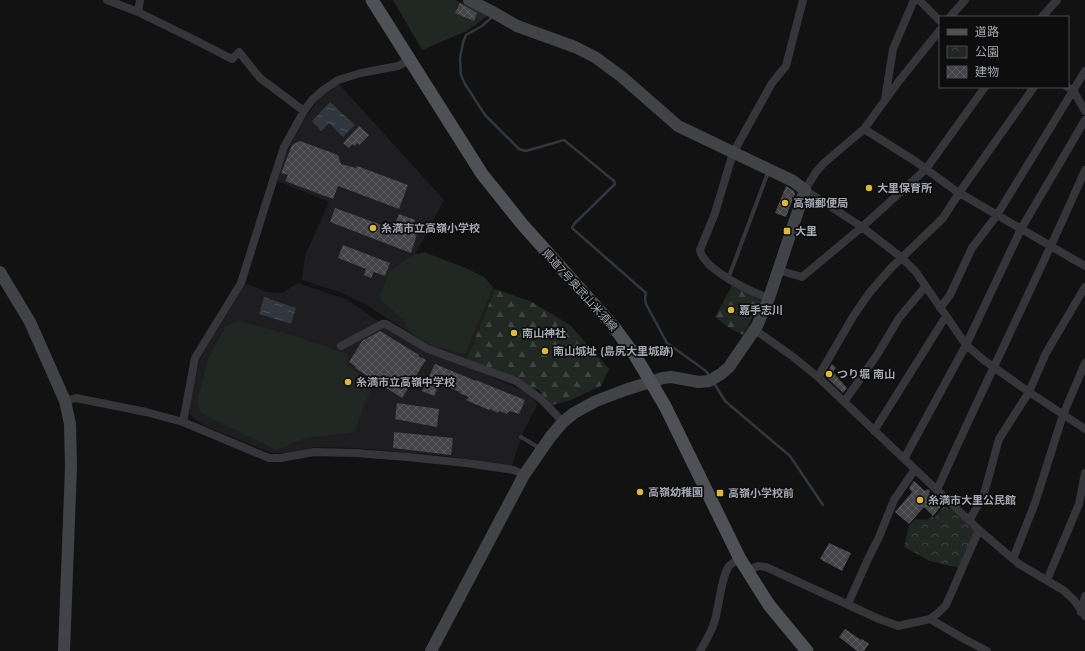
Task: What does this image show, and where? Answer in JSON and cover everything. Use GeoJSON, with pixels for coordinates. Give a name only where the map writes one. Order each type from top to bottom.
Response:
{"type":"FeatureCollection","features":[{"type":"Feature","properties":{"kind":"main road","name":"県道7号奥武山米須線"},"geometry":{"type":"LineString","coordinates":[[372,0],[473,161],[505,204],[614,327],[652,382],[740,559],[769,605],[807,651]]}},
{"type":"Feature","properties":{"kind":"street"},"geometry":{"type":"LineString","coordinates":[[107,0],[138,12],[232,59],[239,52],[260,78],[304,111]]}},
{"type":"Feature","properties":{"kind":"street"},"geometry":{"type":"LineString","coordinates":[[138,12],[140,0]]}},
{"type":"Feature","properties":{"kind":"street"},"geometry":{"type":"LineString","coordinates":[[469,0],[482,3],[517,26],[575,47],[596,57],[622,77],[678,126],[793,181],[862,227],[902,258],[916,272],[966,345],[993,367],[1085,429]]}},
{"type":"Feature","properties":{"kind":"street"},"geometry":{"type":"LineString","coordinates":[[769,298],[728,279],[704,258],[700,250],[715,213],[733,153],[772,83],[786,66],[802,0]]}},
{"type":"Feature","properties":{"kind":"street"},"geometry":{"type":"LineString","coordinates":[[885,101],[893,49],[914,0]]}},
{"type":"Feature","properties":{"kind":"street"},"geometry":{"type":"LineString","coordinates":[[919,0],[939,20]]}},
{"type":"Feature","properties":{"kind":"street"},"geometry":{"type":"LineString","coordinates":[[951,16],[965,0]]}},
{"type":"Feature","properties":{"kind":"street"},"geometry":{"type":"LineString","coordinates":[[1043,16],[1057,0]]}},
{"type":"Feature","properties":{"kind":"street"},"geometry":{"type":"LineString","coordinates":[[431,651],[524,475],[550,436],[563,422],[574,413],[596,401],[652,382],[671,377],[700,382],[709,381],[721,374],[729,366],[755,330],[769,298],[805,190],[816,172],[824,163],[864,129],[899,81],[939,31]]}},
{"type":"Feature","properties":{"kind":"street"},"geometry":{"type":"LineString","coordinates":[[183,422],[195,358],[241,284],[284,147],[304,111],[312,100],[323,90],[338,80],[361,73],[398,66],[409,60]]}},
{"type":"Feature","properties":{"kind":"street"},"geometry":{"type":"LineString","coordinates":[[940,308],[950,295],[972,248],[997,215],[1070,89],[1085,71]]}},
{"type":"Feature","properties":{"kind":"street"},"geometry":{"type":"LineString","coordinates":[[778,270],[802,277],[862,227],[926,169],[984,88]]}},
{"type":"Feature","properties":{"kind":"street"},"geometry":{"type":"LineString","coordinates":[[818,377],[858,309],[870,292],[891,268],[943,218],[1033,88]]}},
{"type":"Feature","properties":{"kind":"street"},"geometry":{"type":"LineString","coordinates":[[1070,89],[1085,111]]}},
{"type":"Feature","properties":{"kind":"street"},"geometry":{"type":"LineString","coordinates":[[904,459],[966,345],[1021,229],[1085,120]]}},
{"type":"Feature","properties":{"kind":"street"},"geometry":{"type":"LineString","coordinates":[[864,129],[926,169],[959,193],[1085,266]]}},
{"type":"Feature","properties":{"kind":"street"},"geometry":{"type":"LineString","coordinates":[[937,490],[993,367],[1052,246],[1085,170]]}},
{"type":"Feature","properties":{"kind":"street"},"geometry":{"type":"LineString","coordinates":[[0,272],[30,322],[65,401],[70,424],[72,467],[64,651]]}},
{"type":"Feature","properties":{"kind":"street"},"geometry":{"type":"LineString","coordinates":[[844,402],[877,355],[899,318],[925,287]]}},
{"type":"Feature","properties":{"kind":"street"},"geometry":{"type":"LineString","coordinates":[[969,521],[984,494],[999,439],[1029,392],[1046,353],[1085,287]]}},
{"type":"Feature","properties":{"kind":"street"},"geometry":{"type":"LineString","coordinates":[[874,431],[946,316]]}},
{"type":"Feature","properties":{"kind":"street"},"geometry":{"type":"LineString","coordinates":[[341,346],[382,324],[386,324],[428,349],[516,381],[540,399],[563,422]]}},
{"type":"Feature","properties":{"kind":"street"},"geometry":{"type":"LineString","coordinates":[[755,330],[792,356],[818,377],[979,530],[1019,564],[1063,590],[1074,600],[1083,614]]}},
{"type":"Feature","properties":{"kind":"street"},"geometry":{"type":"LineString","coordinates":[[1013,559],[1035,503],[1063,415],[1085,363]]}},
{"type":"Feature","properties":{"kind":"street"},"geometry":{"type":"LineString","coordinates":[[65,401],[76,398],[146,412],[183,422],[269,458],[281,458],[314,452],[356,453],[466,463],[514,470],[524,475]]}},
{"type":"Feature","properties":{"kind":"street"},"geometry":{"type":"LineString","coordinates":[[848,604],[879,537],[894,500],[915,469]]}},
{"type":"Feature","properties":{"kind":"street"},"geometry":{"type":"LineString","coordinates":[[1047,580],[1080,504],[1085,473]]}},
{"type":"Feature","properties":{"kind":"street"},"geometry":{"type":"LineString","coordinates":[[747,571],[758,566],[766,567],[879,619],[898,626],[930,619],[946,605],[979,530]]}},
{"type":"Feature","properties":{"kind":"street"},"geometry":{"type":"LineString","coordinates":[[700,651],[715,621],[727,570],[730,565],[740,559]]}},
{"type":"Feature","properties":{"kind":"street"},"geometry":{"type":"LineString","coordinates":[[1083,614],[1085,596]]}},
{"type":"Feature","properties":{"kind":"street"},"geometry":{"type":"LineString","coordinates":[[930,619],[987,651]]}},
{"type":"Feature","properties":{"kind":"lane"},"geometry":{"type":"LineString","coordinates":[[728,279],[769,170]]}},
{"type":"Feature","properties":{"kind":"lane"},"geometry":{"type":"LineString","coordinates":[[521,437],[542,449]]}},
{"type":"Feature","properties":{"kind":"shaded area","name":"糸満市立高嶺小学校"},"geometry":{"type":"Polygon","coordinates":[[[339,84],[444,200],[416,253],[495,289],[467,359],[430,346],[365,304],[339,292],[302,280],[305,256],[329,202],[277,181],[285,156],[301,124],[322,95],[339,84]]]}},
{"type":"Feature","properties":{"kind":"shaded area","name":"糸満市立高嶺中学校"},"geometry":{"type":"Polygon","coordinates":[[[246,283],[266,292],[282,293],[298,283],[348,300],[385,326],[476,370],[528,393],[538,404],[524,430],[512,465],[509,466],[455,457],[354,448],[315,447],[289,453],[271,453],[203,425],[190,414],[190,400],[200,358],[246,283]]]}},
{"type":"Feature","properties":{"kind":"green space"},"geometry":{"type":"Polygon","coordinates":[[[393,0],[455,0],[489,15],[467,31],[422,50],[393,0]]]}},
{"type":"Feature","properties":{"kind":"green space"},"geometry":{"type":"Polygon","coordinates":[[[424,252],[468,269],[484,277],[493,287],[465,354],[431,345],[409,331],[403,320],[379,298],[389,272],[409,257],[424,252]]]}},
{"type":"Feature","properties":{"kind":"green space"},"geometry":{"type":"Polygon","coordinates":[[[732,286],[761,300],[743,335],[729,328],[715,317],[732,286]]]}},
{"type":"Feature","properties":{"kind":"green space"},"geometry":{"type":"Polygon","coordinates":[[[495,289],[532,302],[570,325],[609,369],[601,386],[568,401],[552,405],[538,390],[505,374],[467,359],[495,289]]]}},
{"type":"Feature","properties":{"kind":"green space"},"geometry":{"type":"Polygon","coordinates":[[[239,321],[288,334],[348,354],[346,365],[373,383],[354,432],[306,438],[276,450],[201,413],[197,402],[208,359],[226,326],[239,321]]]}},
{"type":"Feature","properties":{"kind":"green space"},"geometry":{"type":"Polygon","coordinates":[[[944,506],[952,510],[975,532],[959,568],[930,561],[904,547],[909,526],[915,519],[927,520],[931,516],[934,518],[944,506]]]}},
{"type":"Feature","properties":{"kind":"water"},"geometry":{"type":"Polygon","coordinates":[[[330,102],[355,125],[343,137],[329,123],[321,131],[312,121],[330,102]]]}},
{"type":"Feature","properties":{"kind":"water"},"geometry":{"type":"Polygon","coordinates":[[[264,297],[296,308],[291,324],[259,314],[264,297]]]}},
{"type":"Feature","properties":{"kind":"building"},"geometry":{"type":"Polygon","coordinates":[[[460,3],[477,13],[474,21],[455,13],[460,3]]]}},
{"type":"Feature","properties":{"kind":"building"},"geometry":{"type":"Polygon","coordinates":[[[359,126],[369,135],[359,145],[357,143],[355,146],[352,144],[349,148],[343,143],[359,126]]]}},
{"type":"Feature","properties":{"kind":"building"},"geometry":{"type":"Polygon","coordinates":[[[300,141],[338,155],[341,164],[356,168],[357,166],[408,185],[399,209],[338,186],[333,199],[285,181],[288,175],[281,173],[292,145],[300,141]]]}},
{"type":"Feature","properties":{"kind":"building","name":"高嶺郵便局"},"geometry":{"type":"Polygon","coordinates":[[[786,186],[794,191],[795,194],[786,217],[775,213],[786,186]]]}},
{"type":"Feature","properties":{"kind":"building"},"geometry":{"type":"Polygon","coordinates":[[[335,208],[393,229],[399,214],[415,220],[413,225],[418,226],[411,253],[330,222],[335,208]]]}},
{"type":"Feature","properties":{"kind":"building"},"geometry":{"type":"Polygon","coordinates":[[[343,245],[390,263],[385,276],[374,272],[371,278],[364,275],[366,269],[338,258],[343,245]]]}},
{"type":"Feature","properties":{"kind":"building"},"geometry":{"type":"Polygon","coordinates":[[[380,331],[426,360],[402,398],[355,368],[356,367],[349,362],[362,341],[380,331]]]}},
{"type":"Feature","properties":{"kind":"building"},"geometry":{"type":"Polygon","coordinates":[[[435,364],[525,400],[519,414],[509,411],[507,414],[499,411],[498,413],[490,409],[489,410],[466,400],[469,397],[459,393],[460,392],[440,384],[434,396],[422,391],[435,364]]]}},
{"type":"Feature","properties":{"kind":"building"},"geometry":{"type":"Polygon","coordinates":[[[832,364],[836,368],[833,372],[847,388],[843,393],[825,376],[832,364]]]}},
{"type":"Feature","properties":{"kind":"building"},"geometry":{"type":"Polygon","coordinates":[[[397,403],[439,409],[437,427],[395,419],[397,403]]]}},
{"type":"Feature","properties":{"kind":"building"},"geometry":{"type":"Polygon","coordinates":[[[394,432],[453,438],[451,455],[393,448],[394,432]]]}},
{"type":"Feature","properties":{"kind":"building","name":"糸満市大里公民館"},"geometry":{"type":"Polygon","coordinates":[[[914,481],[925,491],[928,489],[930,491],[929,494],[942,505],[933,516],[924,507],[909,524],[895,512],[912,492],[909,488],[914,481]]]}},
{"type":"Feature","properties":{"kind":"building"},"geometry":{"type":"Polygon","coordinates":[[[829,543],[851,553],[842,571],[820,559],[829,543]]]}},
{"type":"Feature","properties":{"kind":"building"},"geometry":{"type":"Polygon","coordinates":[[[845,629],[869,644],[864,651],[857,651],[839,637],[845,629]]]}},
{"type":"Feature","properties":{"kind":"waterway"},"geometry":{"type":"LineString","coordinates":[[492,17],[482,26],[466,35],[460,58],[461,75],[465,84],[485,115],[519,149],[526,151],[564,140],[614,181],[615,184],[574,224],[572,228],[646,293],[646,304],[667,343],[706,371],[710,377]]}},
{"type":"Feature","properties":{"kind":"waterway"},"geometry":{"type":"LineString","coordinates":[[714,383],[725,401],[790,456],[823,505]]}},
{"type":"Feature","properties":{"kind":"place","name":"大里保育所"},"geometry":{"type":"Point","coordinates":[869,188]}},
{"type":"Feature","properties":{"kind":"place","name":"高嶺郵便局"},"geometry":{"type":"Point","coordinates":[785,203]}},
{"type":"Feature","properties":{"kind":"place","name":"糸満市立高嶺小学校"},"geometry":{"type":"Point","coordinates":[373,228]}},
{"type":"Feature","properties":{"kind":"place","name":"大里"},"geometry":{"type":"Point","coordinates":[787,231]}},
{"type":"Feature","properties":{"kind":"place","name":"嘉手志川"},"geometry":{"type":"Point","coordinates":[731,310]}},
{"type":"Feature","properties":{"kind":"place","name":"南山神社"},"geometry":{"type":"Point","coordinates":[514,333]}},
{"type":"Feature","properties":{"kind":"place","name":"南山城址 (島尻大里城跡)"},"geometry":{"type":"Point","coordinates":[545,351]}},
{"type":"Feature","properties":{"kind":"place","name":"つり堀 南山"},"geometry":{"type":"Point","coordinates":[829,374]}},
{"type":"Feature","properties":{"kind":"place","name":"糸満市立高嶺中学校"},"geometry":{"type":"Point","coordinates":[348,382]}},
{"type":"Feature","properties":{"kind":"place","name":"高嶺幼稚園"},"geometry":{"type":"Point","coordinates":[640,492]}},
{"type":"Feature","properties":{"kind":"place","name":"高嶺小学校前"},"geometry":{"type":"Point","coordinates":[720,493]}},
{"type":"Feature","properties":{"kind":"place","name":"糸満市大里公民館"},"geometry":{"type":"Point","coordinates":[920,500]}}]}
